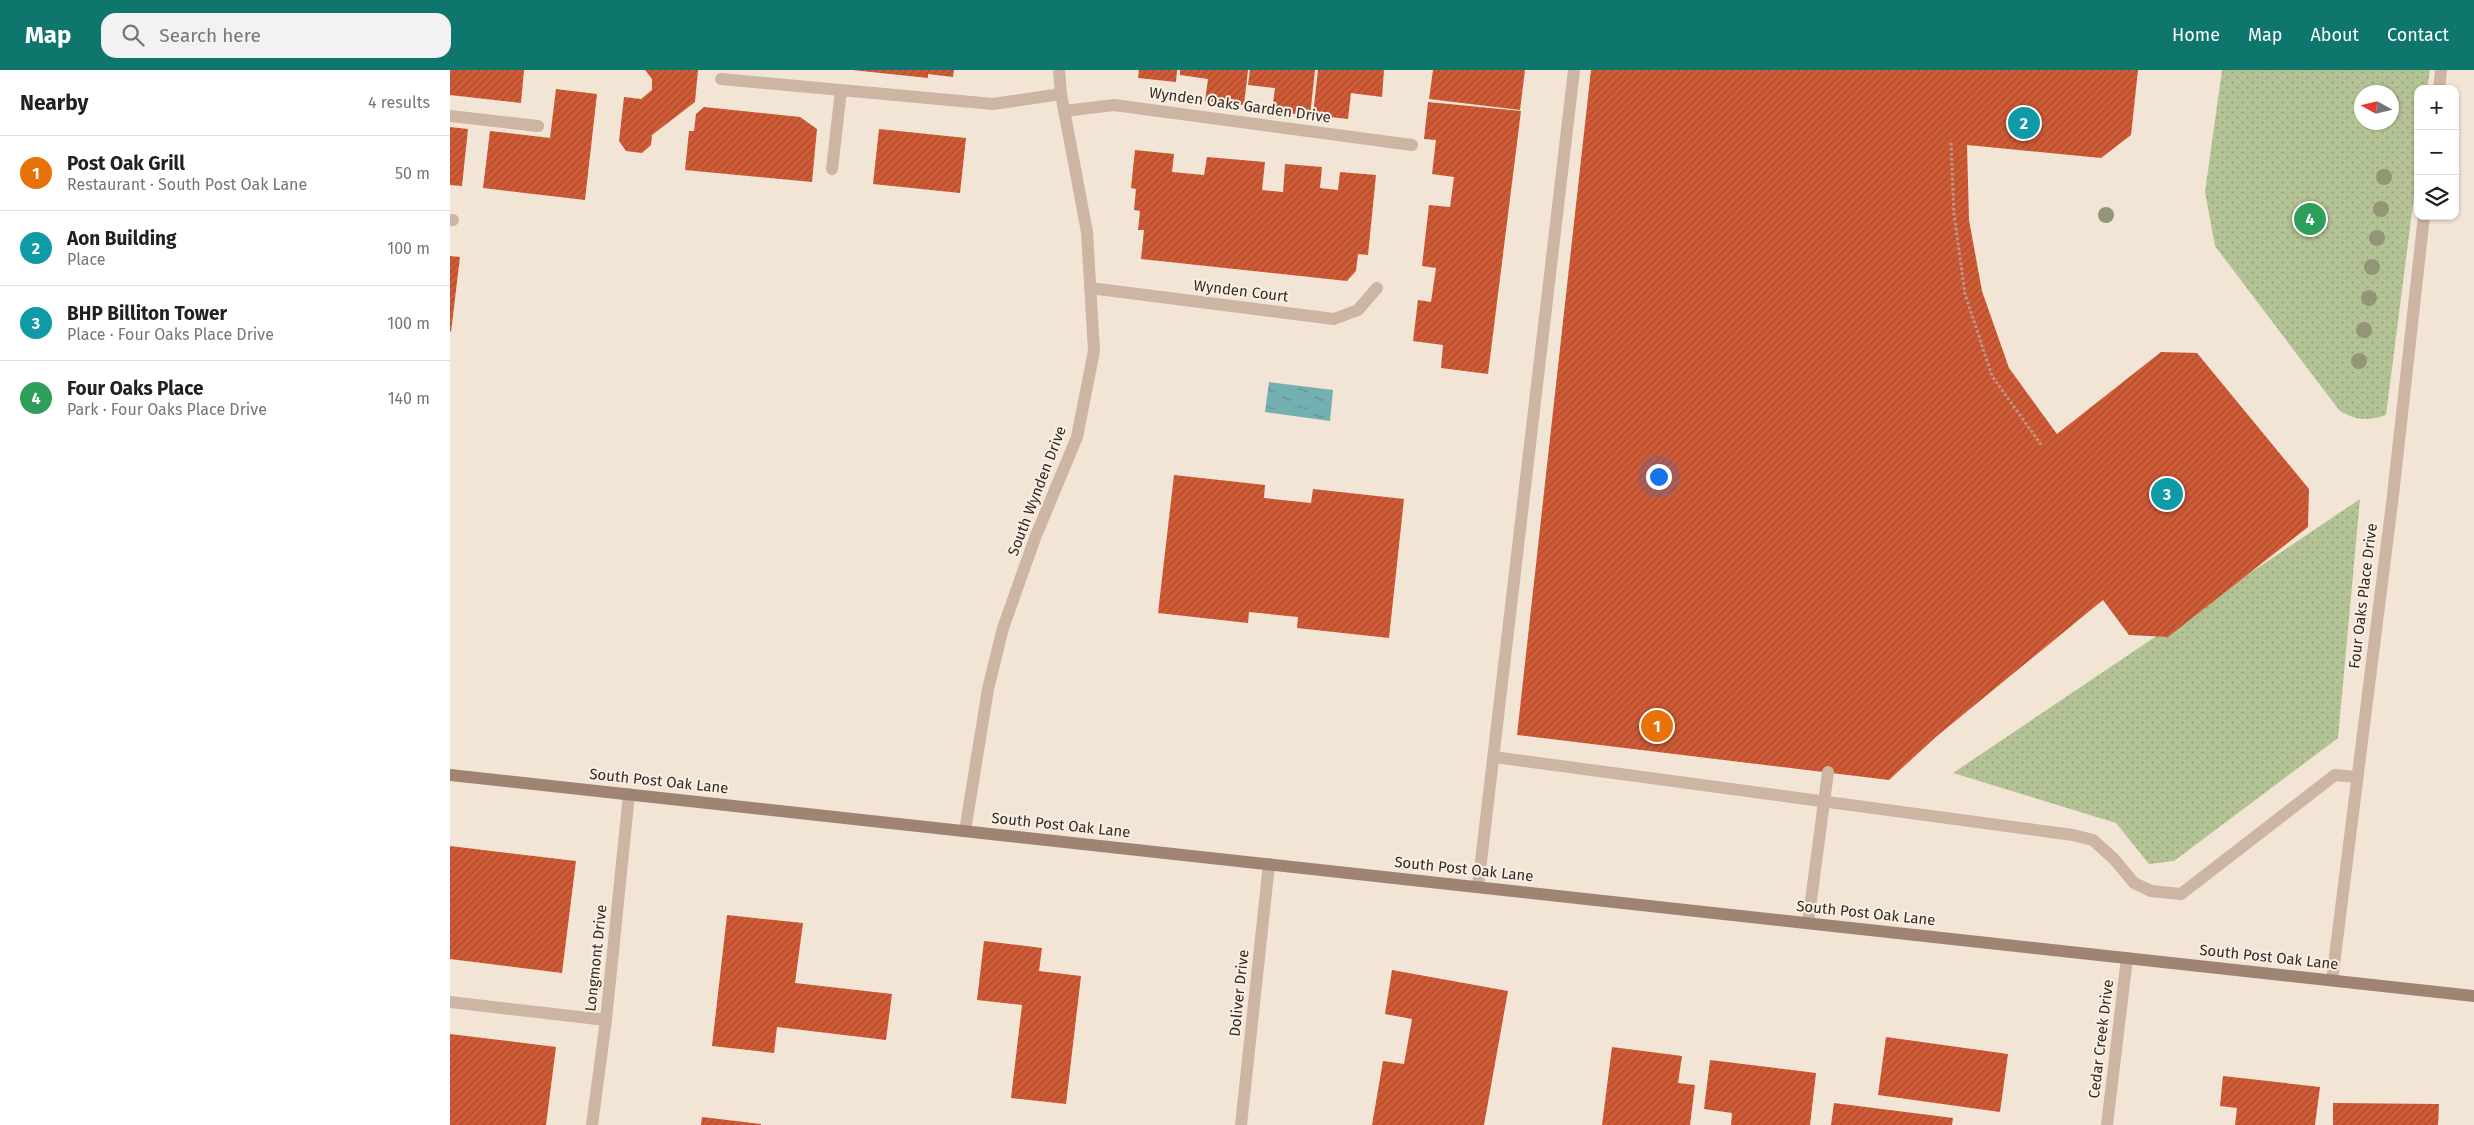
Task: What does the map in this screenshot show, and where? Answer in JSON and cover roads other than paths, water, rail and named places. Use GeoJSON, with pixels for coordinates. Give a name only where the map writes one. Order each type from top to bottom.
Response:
{"type":"FeatureCollection","features":[{"type":"Feature","properties":{"kind":"main road","name":"South Post Oak Lane"},"geometry":{"type":"LineString","coordinates":[[450,774],[2474,996]]}},
{"type":"Feature","properties":{"kind":"street","name":"South Wynden Drive"},"geometry":{"type":"LineString","coordinates":[[965,831],[988,689],[1003,628],[1035,538],[1079,430],[1094,351],[1087,232],[1061,94],[1059,70]]}},
{"type":"Feature","properties":{"kind":"street"},"geometry":{"type":"LineString","coordinates":[[1478,887],[1574,70]]}},
{"type":"Feature","properties":{"kind":"street"},"geometry":{"type":"LineString","coordinates":[[2439,85],[2441,70]]}},
{"type":"Feature","properties":{"kind":"street"},"geometry":{"type":"LineString","coordinates":[[721,79],[993,104],[1061,94]]}},
{"type":"Feature","properties":{"kind":"street"},"geometry":{"type":"LineString","coordinates":[[832,169],[841,90]]}},
{"type":"Feature","properties":{"kind":"street","name":"Wynden Oaks Garden Drive"},"geometry":{"type":"LineString","coordinates":[[1064,111],[1114,104],[1412,145]]}},
{"type":"Feature","properties":{"kind":"street"},"geometry":{"type":"LineString","coordinates":[[450,116],[538,126]]}},
{"type":"Feature","properties":{"kind":"street","name":"Four Oaks Place Drive"},"geometry":{"type":"LineString","coordinates":[[2332,980],[2394,486],[2424,220]]}},
{"type":"Feature","properties":{"kind":"street","name":"Wynden Court"},"geometry":{"type":"LineString","coordinates":[[1090,288],[1334,319],[1358,310],[1377,288]]}},
{"type":"Feature","properties":{"kind":"street"},"geometry":{"type":"LineString","coordinates":[[1494,757],[2049,832],[2093,840],[2114,859],[2134,883],[2151,891],[2181,894],[2335,775],[2357,777]]}},
{"type":"Feature","properties":{"kind":"street"},"geometry":{"type":"LineString","coordinates":[[1808,923],[1828,772]]}},
{"type":"Feature","properties":{"kind":"street","name":"Longmont Drive"},"geometry":{"type":"LineString","coordinates":[[592,1125],[606,1020],[629,794]]}},
{"type":"Feature","properties":{"kind":"street","name":"Doliver Drive"},"geometry":{"type":"LineString","coordinates":[[1241,1125],[1269,864]]}},
{"type":"Feature","properties":{"kind":"street","name":"Cedar Creek Drive"},"geometry":{"type":"LineString","coordinates":[[2107,1125],[2127,958]]}},
{"type":"Feature","properties":{"kind":"street"},"geometry":{"type":"LineString","coordinates":[[450,1002],[606,1020]]}},
{"type":"Feature","properties":{"kind":"water"},"geometry":{"type":"Polygon","coordinates":[[[1269,382],[1333,390],[1330,421],[1265,412],[1269,382]]]}},
{"type":"Feature","properties":{"kind":"place","name":"Aon Building"},"geometry":{"type":"Point","coordinates":[2024,123]}},
{"type":"Feature","properties":{"kind":"place","name":"Four Oaks Place"},"geometry":{"type":"Point","coordinates":[2310,219]}},
{"type":"Feature","properties":{"kind":"place","name":"BHP Billiton Tower"},"geometry":{"type":"Point","coordinates":[2167,494]}},
{"type":"Feature","properties":{"kind":"place","name":"Post Oak Grill"},"geometry":{"type":"Point","coordinates":[1657,726]}}]}
